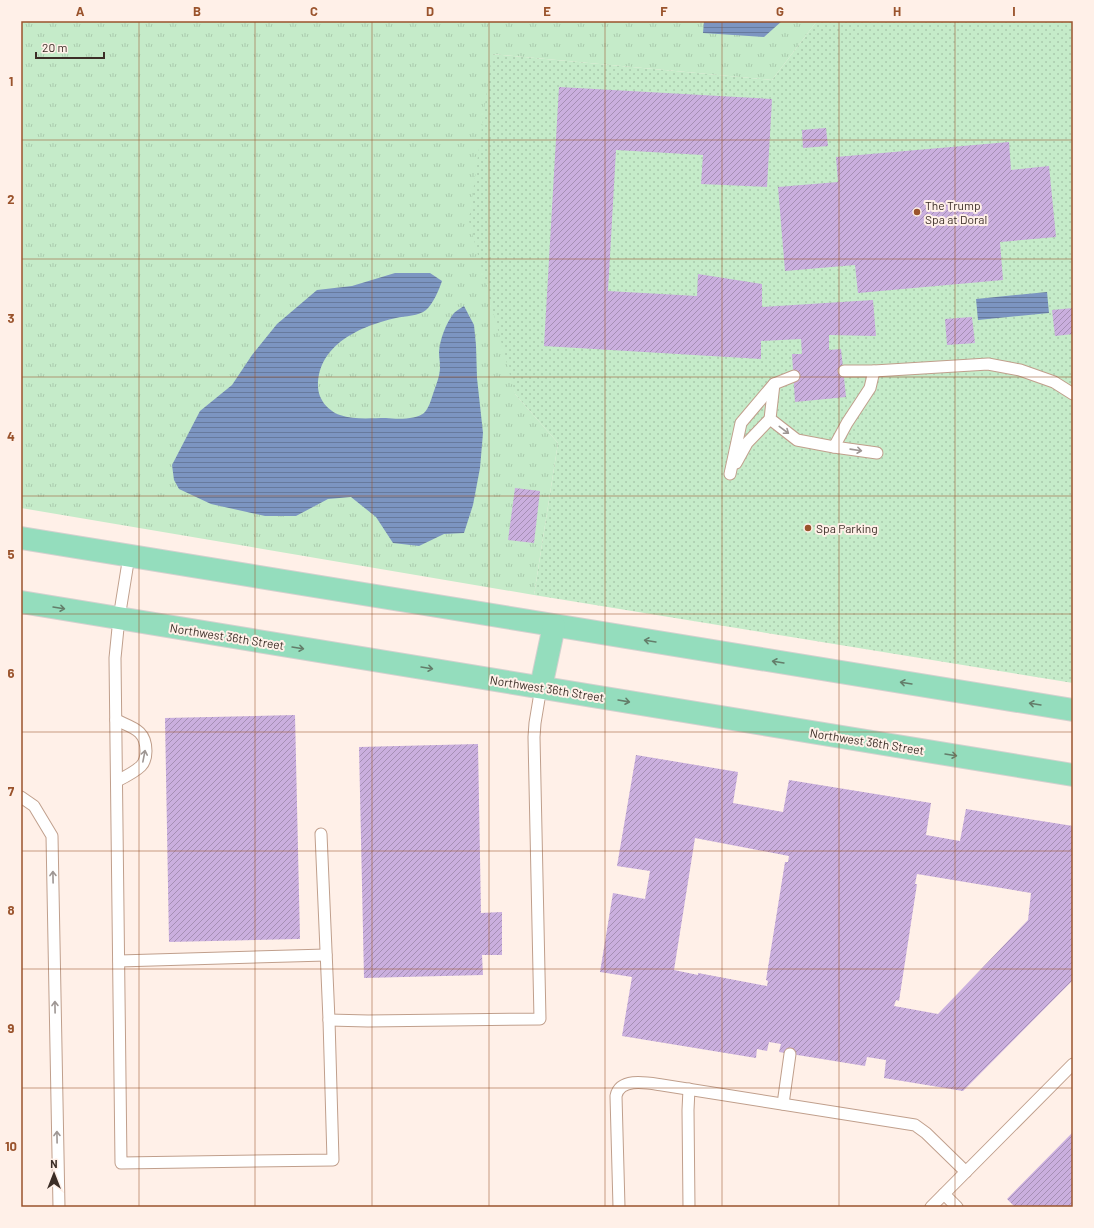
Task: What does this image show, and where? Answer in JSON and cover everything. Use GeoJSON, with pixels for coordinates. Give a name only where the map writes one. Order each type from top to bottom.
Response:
{"type":"FeatureCollection","features":[{"type":"Feature","properties":{"kind":"main road"},"geometry":{"type":"LineString","coordinates":[[21,538],[1073,710]]}},
{"type":"Feature","properties":{"kind":"main road","name":"Northwest 36th Street"},"geometry":{"type":"LineString","coordinates":[[21,602],[1073,775]]}},
{"type":"Feature","properties":{"kind":"main road"},"geometry":{"type":"LineString","coordinates":[[541,687],[554,626]]}},
{"type":"Feature","properties":{"kind":"lane"},"geometry":{"type":"LineString","coordinates":[[844,371],[874,371],[988,364],[1020,370],[1054,382],[1073,394]]}},
{"type":"Feature","properties":{"kind":"lane"},"geometry":{"type":"LineString","coordinates":[[834,448],[847,423],[870,388],[874,371]]}},
{"type":"Feature","properties":{"kind":"lane"},"geometry":{"type":"LineString","coordinates":[[774,384],[770,420],[747,443],[730,474],[741,423],[774,384],[794,376]]}},
{"type":"Feature","properties":{"kind":"lane"},"geometry":{"type":"LineString","coordinates":[[770,420],[797,440],[834,448],[877,453]]}},
{"type":"Feature","properties":{"kind":"lane"},"geometry":{"type":"LineString","coordinates":[[129,556],[119,618],[115,658],[121,1163],[333,1160],[321,834]]}},
{"type":"Feature","properties":{"kind":"lane"},"geometry":{"type":"LineString","coordinates":[[329,1020],[540,1019],[534,737],[541,687]]}},
{"type":"Feature","properties":{"kind":"lane"},"geometry":{"type":"LineString","coordinates":[[116,720],[133,728],[141,734],[145,740],[146,750],[142,765],[117,781]]}},
{"type":"Feature","properties":{"kind":"lane"},"geometry":{"type":"LineString","coordinates":[[21,797],[34,806],[52,836],[59,1207]]}},
{"type":"Feature","properties":{"kind":"lane"},"geometry":{"type":"LineString","coordinates":[[119,961],[326,955]]}},
{"type":"Feature","properties":{"kind":"lane"},"geometry":{"type":"LineString","coordinates":[[783,1104],[790,1054]]}},
{"type":"Feature","properties":{"kind":"lane"},"geometry":{"type":"LineString","coordinates":[[931,1207],[1073,1064]]}},
{"type":"Feature","properties":{"kind":"lane"},"geometry":{"type":"LineString","coordinates":[[619,1207],[616,1105],[617,1091],[621,1086],[636,1083],[689,1089],[915,1125],[926,1133],[966,1172]]}},
{"type":"Feature","properties":{"kind":"lane"},"geometry":{"type":"LineString","coordinates":[[689,1089],[689,1207]]}},
{"type":"Feature","properties":{"kind":"lane"},"geometry":{"type":"LineString","coordinates":[[944,1194],[957,1207]]}},
{"type":"Feature","properties":{"kind":"green space"},"geometry":{"type":"Polygon","coordinates":[[[21,21],[817,21],[772,80],[492,54],[515,394],[558,443],[534,595],[21,508],[21,21]]]}},
{"type":"Feature","properties":{"kind":"green space"},"geometry":{"type":"Polygon","coordinates":[[[817,21],[1073,21],[1073,683],[534,595],[558,443],[515,394],[469,221],[492,54],[772,80],[817,21]]]}},
{"type":"Feature","properties":{"kind":"water"},"geometry":{"type":"Polygon","coordinates":[[[704,21],[782,21],[764,37],[703,33],[704,21]]]}},
{"type":"Feature","properties":{"kind":"water"},"geometry":{"type":"Polygon","coordinates":[[[395,273],[430,273],[442,281],[433,301],[423,312],[416,315],[383,321],[369,326],[344,339],[333,348],[325,359],[320,371],[318,391],[324,404],[332,411],[345,417],[400,419],[416,417],[424,413],[429,406],[439,377],[439,352],[444,331],[448,321],[454,313],[464,306],[474,325],[477,378],[483,433],[480,468],[473,505],[464,533],[444,534],[419,546],[393,543],[376,517],[351,497],[328,499],[296,516],[265,516],[211,504],[179,489],[174,480],[172,465],[200,411],[232,385],[252,355],[277,324],[317,290],[352,286],[395,273]]]}},
{"type":"Feature","properties":{"kind":"water"},"geometry":{"type":"Polygon","coordinates":[[[1047,292],[1049,313],[978,320],[976,299],[1047,292]]]}},
{"type":"Feature","properties":{"kind":"building"},"geometry":{"type":"Polygon","coordinates":[[[559,87],[772,99],[767,187],[701,184],[703,155],[616,150],[608,291],[697,296],[698,274],[762,284],[762,307],[873,300],[876,336],[829,335],[829,350],[841,349],[846,397],[795,402],[792,354],[802,354],[801,339],[761,341],[761,359],[544,346],[559,87]]]}},
{"type":"Feature","properties":{"kind":"building"},"geometry":{"type":"Polygon","coordinates":[[[826,128],[828,146],[803,148],[802,130],[826,128]]]}},
{"type":"Feature","properties":{"kind":"building","name":"The Trump Spa at Doral"},"geometry":{"type":"Polygon","coordinates":[[[1009,142],[1011,170],[1049,166],[1056,237],[1000,242],[1003,280],[858,293],[855,265],[785,271],[778,187],[838,182],[836,157],[1009,142]]]}},
{"type":"Feature","properties":{"kind":"building"},"geometry":{"type":"Polygon","coordinates":[[[1073,308],[1073,334],[1055,336],[1052,310],[1073,308]]]}},
{"type":"Feature","properties":{"kind":"building"},"geometry":{"type":"Polygon","coordinates":[[[972,317],[975,343],[947,345],[945,319],[972,317]]]}},
{"type":"Feature","properties":{"kind":"building"},"geometry":{"type":"Polygon","coordinates":[[[515,488],[540,491],[534,543],[508,540],[515,488]]]}},
{"type":"Feature","properties":{"kind":"building"},"geometry":{"type":"Polygon","coordinates":[[[295,715],[300,939],[169,942],[165,718],[295,715]]]}},
{"type":"Feature","properties":{"kind":"building"},"geometry":{"type":"Polygon","coordinates":[[[478,744],[481,913],[502,912],[502,955],[482,955],[483,975],[364,978],[359,747],[478,744]]]}},
{"type":"Feature","properties":{"kind":"building"},"geometry":{"type":"Polygon","coordinates":[[[636,755],[738,772],[733,803],[783,812],[789,780],[931,803],[926,835],[960,841],[966,809],[1073,826],[1073,980],[963,1091],[884,1078],[886,1060],[867,1057],[865,1066],[779,1052],[781,1044],[769,1042],[767,1051],[757,1049],[756,1058],[622,1036],[632,977],[600,972],[613,893],[645,899],[650,871],[617,866],[636,755]],[[695,838],[674,970],[767,986],[768,981],[766,980],[785,862],[788,862],[789,856],[695,838]],[[917,874],[915,884],[917,884],[899,1001],[896,1000],[894,1006],[938,1014],[1028,920],[1031,893],[917,874]]]}},
{"type":"Feature","properties":{"kind":"building"},"geometry":{"type":"Polygon","coordinates":[[[1073,1132],[1073,1207],[1015,1207],[1007,1199],[1073,1132]]]}},
{"type":"Feature","properties":{"kind":"place","name":"The Trump Spa at Doral"},"geometry":{"type":"Point","coordinates":[917,212]}},
{"type":"Feature","properties":{"kind":"place","name":"Spa Parking"},"geometry":{"type":"Point","coordinates":[808,528]}}]}
